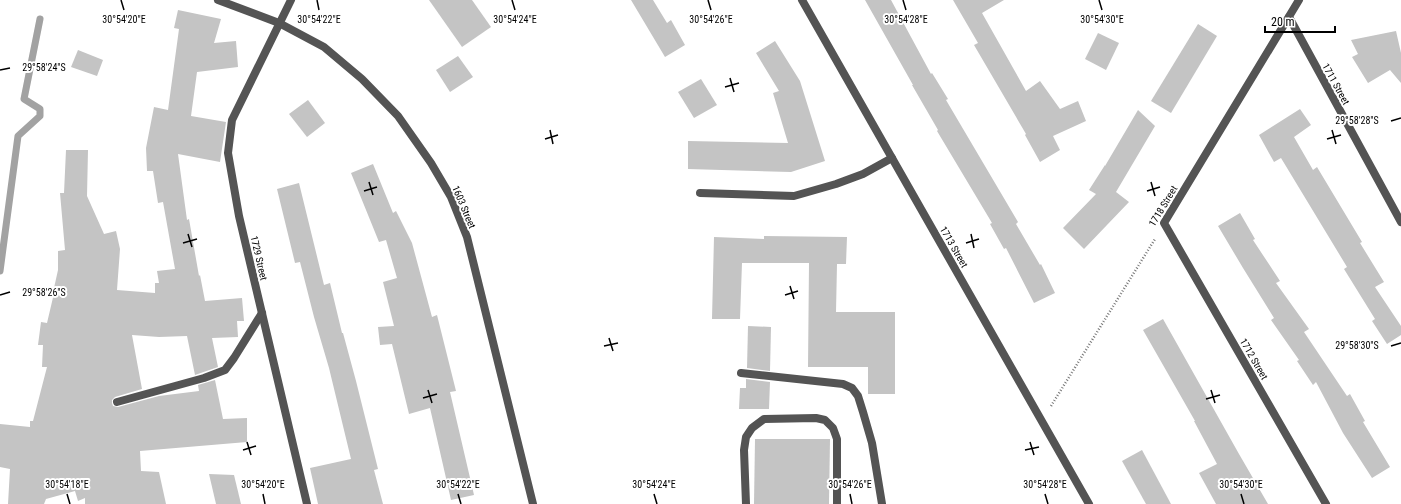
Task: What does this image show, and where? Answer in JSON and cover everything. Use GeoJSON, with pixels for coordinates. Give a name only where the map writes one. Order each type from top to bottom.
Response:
{"type":"FeatureCollection","features":[{"type":"Feature","properties":{"kind":"street","name":"1603 Street"},"geometry":{"type":"LineString","coordinates":[[218,0],[280,23],[324,47],[362,79],[398,116],[431,163],[451,197],[467,237],[533,504]]}},
{"type":"Feature","properties":{"kind":"street","name":"1729 Street"},"geometry":{"type":"LineString","coordinates":[[291,0],[232,120],[228,153],[238,216],[307,504]]}},
{"type":"Feature","properties":{"kind":"street","name":"1713 Street"},"geometry":{"type":"LineString","coordinates":[[802,0],[1089,504]]}},
{"type":"Feature","properties":{"kind":"street","name":"1718 Street"},"geometry":{"type":"LineString","coordinates":[[1164,223],[1299,0]]}},
{"type":"Feature","properties":{"kind":"street","name":"1711 Street"},"geometry":{"type":"LineString","coordinates":[[1289,17],[1401,222]]}},
{"type":"Feature","properties":{"kind":"street"},"geometry":{"type":"LineString","coordinates":[[700,193],[794,196],[836,184],[863,174],[892,158]]}},
{"type":"Feature","properties":{"kind":"street","name":"1712 Street"},"geometry":{"type":"LineString","coordinates":[[1164,223],[1326,504]]}},
{"type":"Feature","properties":{"kind":"street"},"geometry":{"type":"LineString","coordinates":[[117,402],[204,378],[225,370],[262,313]]}},
{"type":"Feature","properties":{"kind":"street"},"geometry":{"type":"LineString","coordinates":[[741,373],[843,384],[852,388],[858,396],[872,443],[882,504]]}},
{"type":"Feature","properties":{"kind":"street"},"geometry":{"type":"LineString","coordinates":[[746,504],[744,450],[746,437],[752,428],[764,419],[816,418],[825,420],[833,428],[837,439],[838,504]]}},
{"type":"Feature","properties":{"kind":"path","name":"1718 Street"},"geometry":{"type":"LineString","coordinates":[[1041,422],[1164,223]]}},
{"type":"Feature","properties":{"kind":"building"},"geometry":{"type":"Polygon","coordinates":[[[429,0],[472,0],[491,27],[462,47],[429,0]]]}},
{"type":"Feature","properties":{"kind":"building"},"geometry":{"type":"Polygon","coordinates":[[[631,0],[653,0],[667,23],[671,20],[685,45],[665,57],[631,0]]]}},
{"type":"Feature","properties":{"kind":"building"},"geometry":{"type":"Polygon","coordinates":[[[865,0],[891,0],[931,74],[932,73],[948,99],[946,100],[1018,222],[1016,224],[1040,265],[1041,264],[1055,293],[1034,303],[1006,248],[1004,249],[990,224],[992,223],[937,131],[938,130],[865,0]]]}},
{"type":"Feature","properties":{"kind":"building"},"geometry":{"type":"Polygon","coordinates":[[[953,0],[1004,0],[982,13],[1026,91],[1040,81],[1060,109],[1078,101],[1086,121],[1053,136],[1060,150],[1040,162],[1025,135],[1026,134],[974,45],[978,43],[953,0]]]}},
{"type":"Feature","properties":{"kind":"building"},"geometry":{"type":"Polygon","coordinates":[[[178,10],[221,19],[214,43],[236,41],[238,67],[197,72],[191,116],[226,122],[220,162],[178,154],[187,220],[189,219],[205,301],[242,298],[244,321],[237,321],[238,337],[212,338],[218,367],[195,375],[187,336],[159,337],[132,335],[142,389],[115,397],[112,400],[112,403],[113,406],[118,407],[159,396],[199,391],[198,385],[215,380],[223,419],[247,418],[247,442],[140,451],[141,471],[159,472],[166,504],[85,504],[85,498],[78,501],[75,491],[46,499],[44,504],[8,504],[10,469],[0,467],[0,424],[30,427],[30,421],[33,421],[47,367],[42,367],[43,345],[38,345],[41,322],[47,323],[55,289],[58,270],[58,251],[65,250],[60,193],[64,193],[66,150],[88,150],[87,196],[104,234],[116,231],[120,249],[117,290],[155,293],[155,283],[159,283],[157,271],[175,269],[163,202],[158,203],[153,171],[147,171],[146,148],[154,107],[168,110],[179,29],[174,28],[178,10]]]}},
{"type":"Feature","properties":{"kind":"building"},"geometry":{"type":"Polygon","coordinates":[[[1198,24],[1217,36],[1171,113],[1151,101],[1198,24]]]}},
{"type":"Feature","properties":{"kind":"building"},"geometry":{"type":"Polygon","coordinates":[[[1396,31],[1401,53],[1401,83],[1390,70],[1368,83],[1352,57],[1358,54],[1351,40],[1396,31]]]}},
{"type":"Feature","properties":{"kind":"building"},"geometry":{"type":"Polygon","coordinates":[[[1098,33],[1119,43],[1106,70],[1085,59],[1098,33]]]}},
{"type":"Feature","properties":{"kind":"building"},"geometry":{"type":"Polygon","coordinates":[[[775,41],[800,81],[825,161],[791,172],[688,169],[688,141],[788,143],[773,93],[779,91],[756,53],[775,41]]]}},
{"type":"Feature","properties":{"kind":"building"},"geometry":{"type":"Polygon","coordinates":[[[78,50],[103,60],[97,76],[71,67],[78,50]]]}},
{"type":"Feature","properties":{"kind":"building"},"geometry":{"type":"Polygon","coordinates":[[[458,56],[473,77],[450,92],[436,70],[458,56]]]}},
{"type":"Feature","properties":{"kind":"building"},"geometry":{"type":"Polygon","coordinates":[[[701,79],[717,105],[694,118],[678,92],[701,79]]]}},
{"type":"Feature","properties":{"kind":"building"},"geometry":{"type":"Polygon","coordinates":[[[308,100],[325,123],[307,137],[289,114],[308,100]]]}},
{"type":"Feature","properties":{"kind":"building"},"geometry":{"type":"Polygon","coordinates":[[[1300,109],[1311,125],[1294,137],[1313,170],[1317,167],[1362,242],[1360,243],[1384,282],[1375,287],[1401,326],[1401,335],[1387,344],[1372,321],[1375,319],[1344,269],[1347,267],[1281,158],[1274,162],[1259,135],[1300,109]]]}},
{"type":"Feature","properties":{"kind":"building"},"geometry":{"type":"Polygon","coordinates":[[[1138,110],[1155,126],[1116,192],[1129,202],[1084,249],[1063,228],[1096,194],[1089,190],[1138,110]]]}},
{"type":"Feature","properties":{"kind":"building"},"geometry":{"type":"Polygon","coordinates":[[[373,164],[393,213],[396,211],[412,243],[432,317],[437,315],[456,391],[450,392],[474,495],[451,500],[430,408],[409,414],[392,344],[380,345],[378,327],[394,326],[383,282],[397,278],[386,240],[379,242],[351,173],[373,164]]]}},
{"type":"Feature","properties":{"kind":"building"},"geometry":{"type":"Polygon","coordinates":[[[299,183],[324,285],[330,283],[342,333],[356,381],[378,469],[374,470],[383,504],[318,504],[310,468],[351,459],[329,368],[300,262],[295,263],[277,189],[299,183]]]}},
{"type":"Feature","properties":{"kind":"building"},"geometry":{"type":"Polygon","coordinates":[[[1240,213],[1255,239],[1253,240],[1280,281],[1276,283],[1309,329],[1304,332],[1347,396],[1350,394],[1365,421],[1363,422],[1390,467],[1372,478],[1343,433],[1316,382],[1313,385],[1297,361],[1299,360],[1271,320],[1274,318],[1218,226],[1240,213]]]}},
{"type":"Feature","properties":{"kind":"building"},"geometry":{"type":"Polygon","coordinates":[[[764,236],[847,237],[846,264],[837,264],[836,312],[895,312],[895,394],[868,394],[868,367],[808,367],[809,263],[742,263],[740,319],[712,319],[714,237],[764,239],[764,236]]]}},
{"type":"Feature","properties":{"kind":"building"},"geometry":{"type":"Polygon","coordinates":[[[1163,319],[1268,504],[1216,504],[1199,473],[1217,464],[1195,421],[1143,330],[1163,319]]]}},
{"type":"Feature","properties":{"kind":"building"},"geometry":{"type":"Polygon","coordinates":[[[748,326],[771,327],[770,371],[747,368],[748,326]]]}},
{"type":"Feature","properties":{"kind":"building"},"geometry":{"type":"Polygon","coordinates":[[[746,379],[770,382],[769,409],[739,409],[740,388],[746,388],[746,379]]]}},
{"type":"Feature","properties":{"kind":"building"},"geometry":{"type":"Polygon","coordinates":[[[755,439],[830,439],[829,504],[754,504],[755,439]]]}},
{"type":"Feature","properties":{"kind":"building"},"geometry":{"type":"Polygon","coordinates":[[[1142,450],[1171,504],[1146,504],[1122,461],[1142,450]]]}},
{"type":"Feature","properties":{"kind":"building"},"geometry":{"type":"Polygon","coordinates":[[[209,474],[234,475],[241,504],[216,504],[209,474]]]}},
{"type":"Feature","properties":{"kind":"waterway"},"geometry":{"type":"LineString","coordinates":[[0,271],[18,136],[40,116],[40,109],[24,99],[40,19]]}}]}
